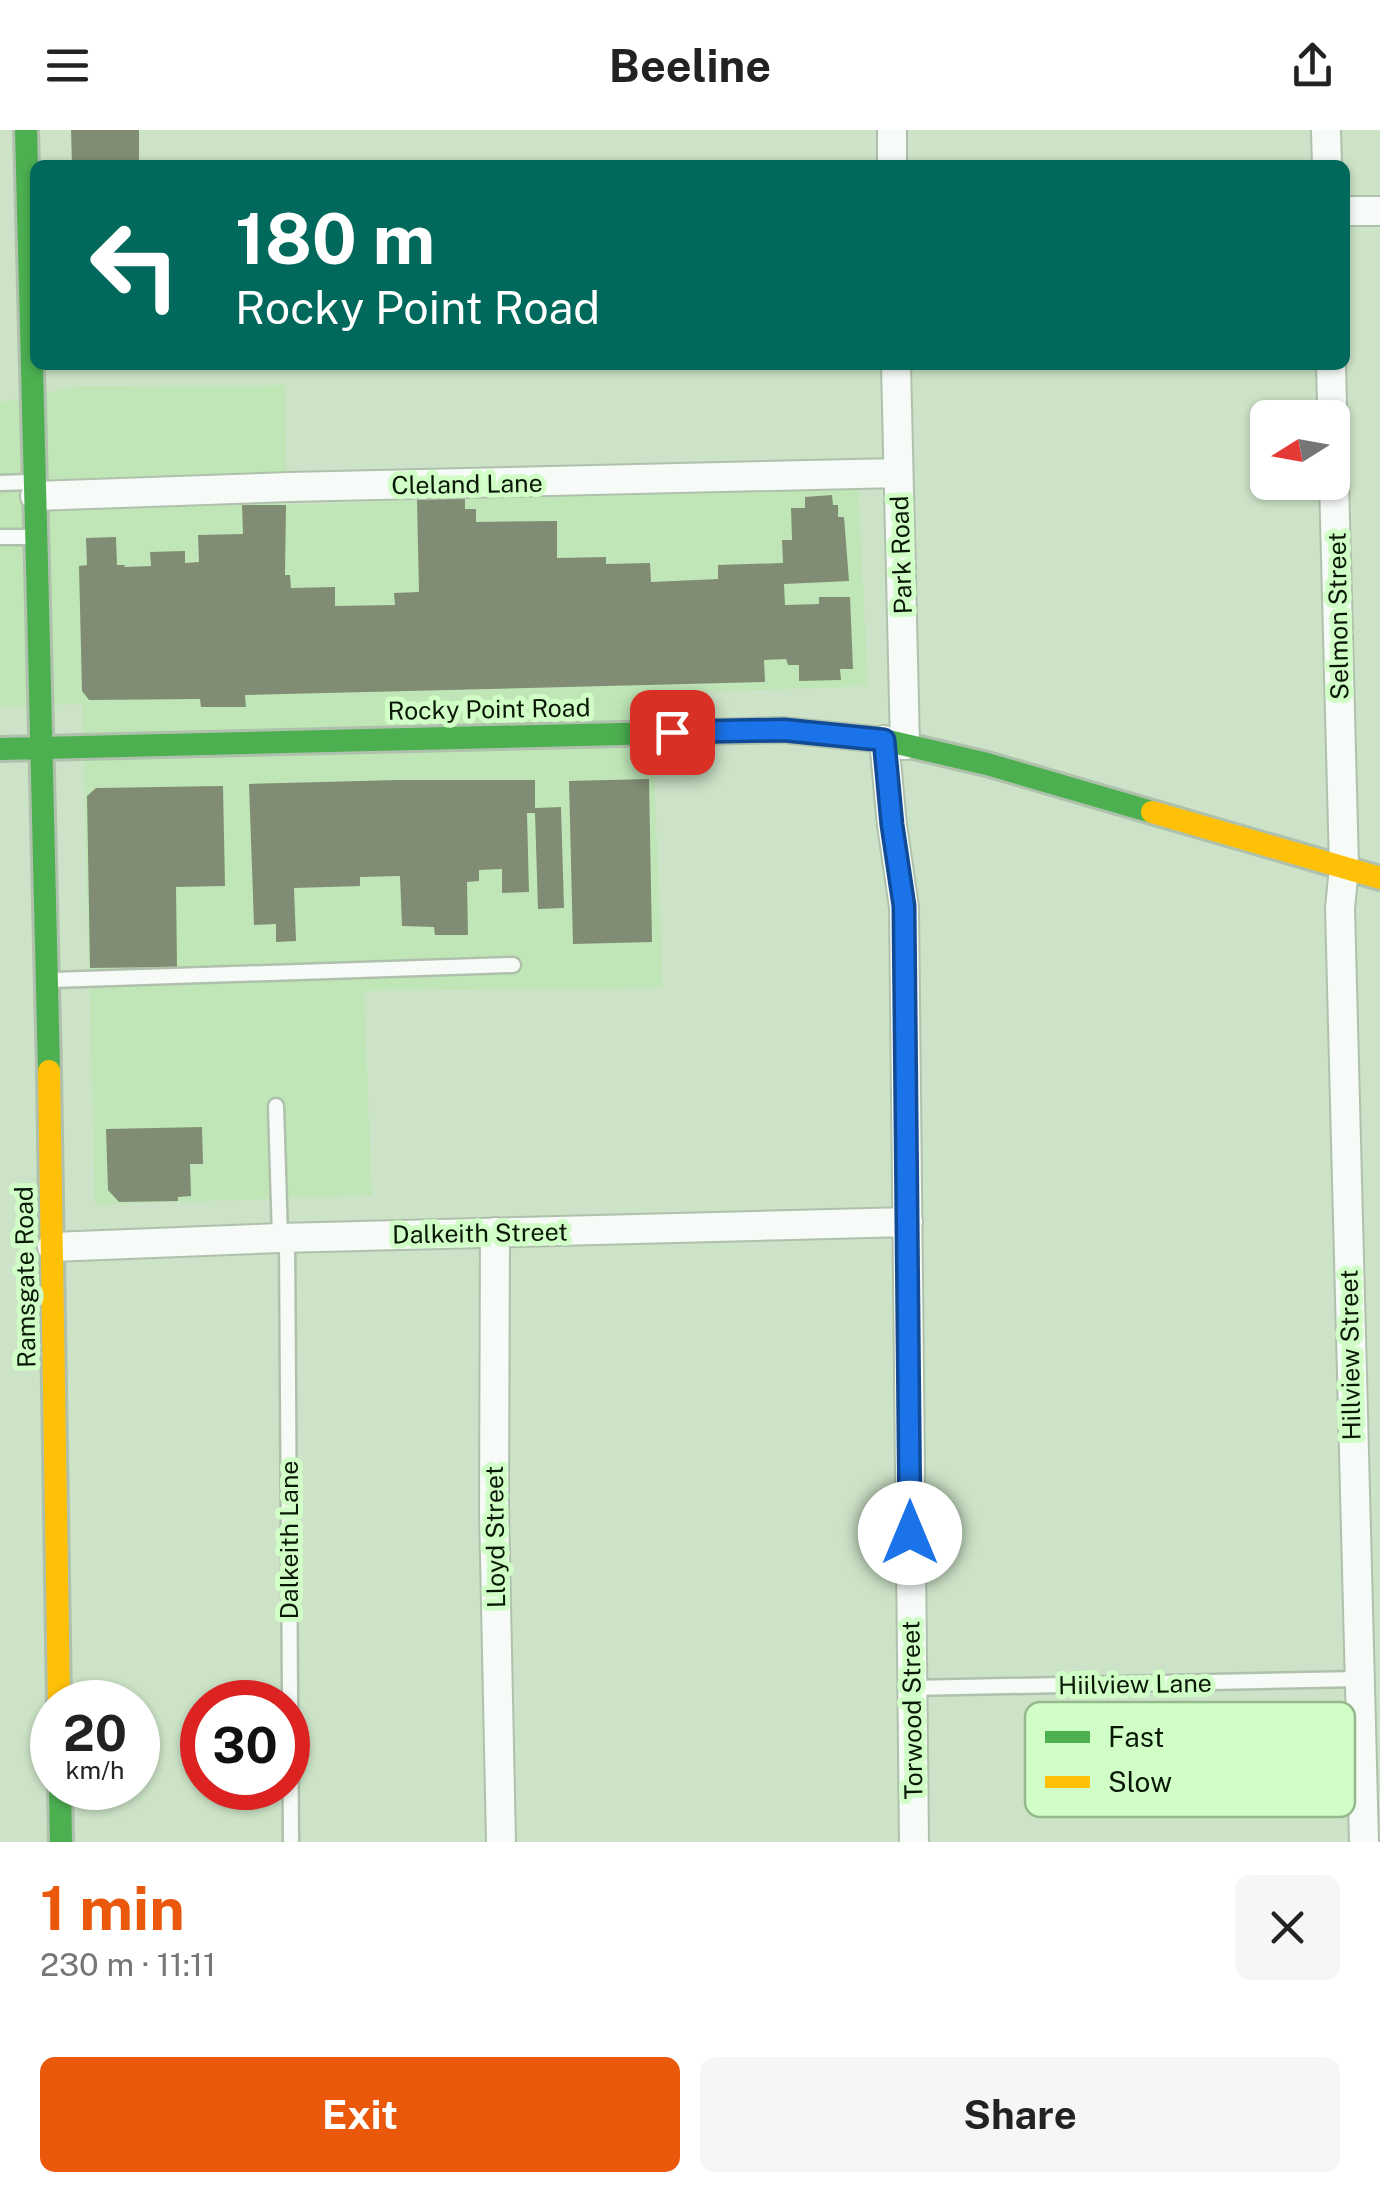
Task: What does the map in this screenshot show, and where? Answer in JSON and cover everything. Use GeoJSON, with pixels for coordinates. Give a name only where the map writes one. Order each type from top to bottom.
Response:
{"type":"FeatureCollection","features":[{"type":"Feature","properties":{"kind":"main road","name":"Ramsgate Road"},"geometry":{"type":"LineString","coordinates":[[26,130],[21,246],[35,489],[42,748],[58,1680]]}},
{"type":"Feature","properties":{"kind":"main road","name":"Rocky Point Road"},"geometry":{"type":"LineString","coordinates":[[0,749],[784,730],[894,742],[1006,770],[1380,878]]}},
{"type":"Feature","properties":{"kind":"main road"},"geometry":{"type":"LineString","coordinates":[[60,1810],[60,1842]]}},
{"type":"Feature","properties":{"kind":"street"},"geometry":{"type":"LineString","coordinates":[[892,130],[892,160]]}},
{"type":"Feature","properties":{"kind":"street"},"geometry":{"type":"LineString","coordinates":[[1326,130],[1327,160]]}},
{"type":"Feature","properties":{"kind":"street"},"geometry":{"type":"LineString","coordinates":[[1350,211],[1380,211]]}},
{"type":"Feature","properties":{"kind":"street","name":"Park Road"},"geometry":{"type":"LineString","coordinates":[[894,742],[903,588],[896,370]]}},
{"type":"Feature","properties":{"kind":"street","name":"Selmon Street"},"geometry":{"type":"LineString","coordinates":[[1332,370],[1344,868]]}},
{"type":"Feature","properties":{"kind":"street","name":"Cleland Lane"},"geometry":{"type":"LineString","coordinates":[[35,489],[898,473]]}},
{"type":"Feature","properties":{"kind":"street","name":"Torwood Street"},"geometry":{"type":"LineString","coordinates":[[894,742],[892,825],[904,906],[914,1842]]}},
{"type":"Feature","properties":{"kind":"street","name":"Hillview Street"},"geometry":{"type":"LineString","coordinates":[[1344,868],[1340,908],[1364,1842]]}},
{"type":"Feature","properties":{"kind":"street","name":"Dalkeith Street"},"geometry":{"type":"LineString","coordinates":[[52,1247],[908,1222]]}},
{"type":"Feature","properties":{"kind":"street","name":"Lloyd Street"},"geometry":{"type":"LineString","coordinates":[[495,1232],[494,1509],[501,1842]]}},
{"type":"Feature","properties":{"kind":"lane"},"geometry":{"type":"LineString","coordinates":[[0,484],[35,489]]}},
{"type":"Feature","properties":{"kind":"lane"},"geometry":{"type":"LineString","coordinates":[[0,537],[36,536]]}},
{"type":"Feature","properties":{"kind":"lane"},"geometry":{"type":"LineString","coordinates":[[46,980],[513,965]]}},
{"type":"Feature","properties":{"kind":"lane","name":"Dalkeith Lane"},"geometry":{"type":"LineString","coordinates":[[276,1106],[283,1238],[291,1842]]}},
{"type":"Feature","properties":{"kind":"lane","name":"Hiilview Lane"},"geometry":{"type":"LineString","coordinates":[[912,1688],[1358,1679]]}},
{"type":"Feature","properties":{"kind":"shaded area"},"geometry":{"type":"Polygon","coordinates":[[[285,385],[287,505],[858,485],[868,686],[651,694],[663,988],[364,991],[372,1195],[95,1205],[82,704],[0,707],[0,402],[78,386],[285,385]]]}},
{"type":"Feature","properties":{"kind":"building"},"geometry":{"type":"Polygon","coordinates":[[[71,130],[139,130],[139,160],[72,160],[71,130]]]}},
{"type":"Feature","properties":{"kind":"building"},"geometry":{"type":"Polygon","coordinates":[[[832,495],[833,505],[838,505],[838,517],[844,517],[849,581],[784,584],[785,605],[819,604],[819,597],[850,597],[853,669],[840,669],[841,680],[799,681],[799,665],[788,665],[786,659],[764,660],[765,682],[245,695],[246,707],[201,707],[200,699],[89,700],[82,691],[79,566],[87,565],[86,538],[116,537],[117,565],[124,567],[151,566],[150,552],[185,551],[185,563],[199,562],[198,535],[243,534],[242,505],[286,505],[285,575],[290,575],[291,588],[335,587],[335,606],[395,605],[394,593],[419,592],[417,499],[465,498],[465,509],[476,509],[476,522],[557,521],[557,558],[606,557],[606,564],[650,563],[651,582],[718,579],[718,565],[783,563],[782,540],[792,540],[791,508],[805,508],[805,497],[832,495]]]}},
{"type":"Feature","properties":{"kind":"building"},"geometry":{"type":"Polygon","coordinates":[[[649,779],[652,942],[573,944],[569,781],[649,779]]]}},
{"type":"Feature","properties":{"kind":"building"},"geometry":{"type":"Polygon","coordinates":[[[535,780],[535,808],[561,807],[564,908],[538,909],[535,813],[527,813],[529,892],[502,893],[502,869],[479,870],[479,881],[467,882],[468,935],[435,935],[434,927],[402,926],[400,876],[360,877],[360,886],[294,888],[296,941],[276,942],[276,924],[254,925],[249,784],[535,780]]]}},
{"type":"Feature","properties":{"kind":"building"},"geometry":{"type":"Polygon","coordinates":[[[223,786],[225,886],[176,887],[177,967],[90,968],[87,796],[96,788],[223,786]]]}},
{"type":"Feature","properties":{"kind":"building"},"geometry":{"type":"Polygon","coordinates":[[[202,1127],[203,1164],[190,1164],[191,1196],[178,1197],[178,1201],[119,1202],[108,1190],[106,1129],[202,1127]]]}},
{"type":"Feature","properties":{"kind":"traffic: fast"},"geometry":{"type":"LineString","coordinates":[[26,130],[30,294]]}},
{"type":"Feature","properties":{"kind":"traffic: fast"},"geometry":{"type":"LineString","coordinates":[[32,370],[49,1071]]}},
{"type":"Feature","properties":{"kind":"traffic: fast"},"geometry":{"type":"LineString","coordinates":[[0,749],[783,730],[884,740],[987,764],[1152,812]]}},
{"type":"Feature","properties":{"kind":"traffic: fast"},"geometry":{"type":"LineString","coordinates":[[60,1810],[61,1842]]}},
{"type":"Feature","properties":{"kind":"traffic: slow"},"geometry":{"type":"LineString","coordinates":[[1152,812],[1380,878]]}},
{"type":"Feature","properties":{"kind":"traffic: slow"},"geometry":{"type":"LineString","coordinates":[[49,1071],[59,1680]]}},
{"type":"Feature","properties":{"kind":"route"},"geometry":{"type":"LineString","coordinates":[[672,732],[784,730],[884,740],[904,906],[910,1533]]}}]}
